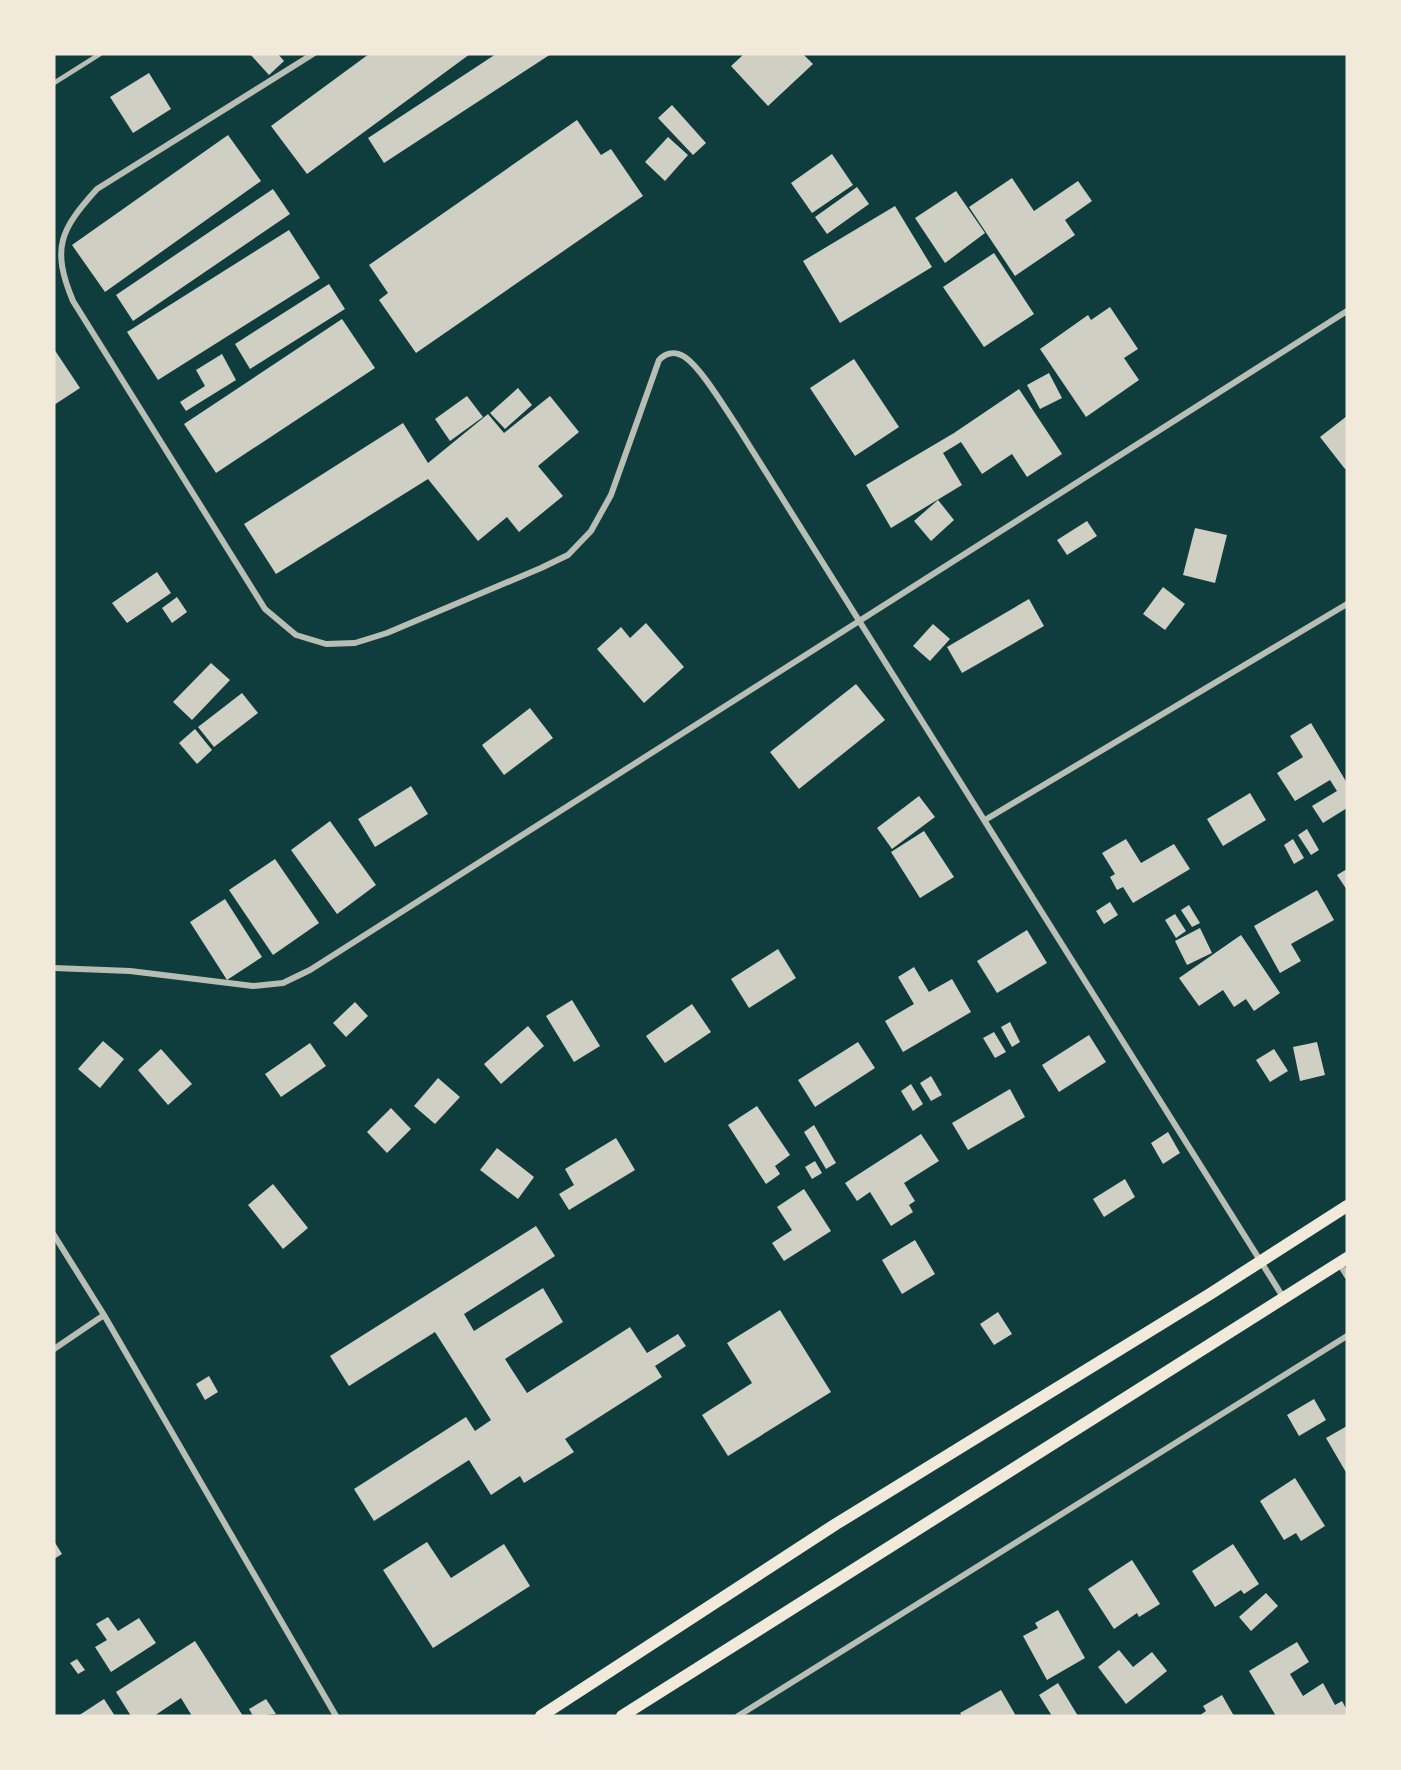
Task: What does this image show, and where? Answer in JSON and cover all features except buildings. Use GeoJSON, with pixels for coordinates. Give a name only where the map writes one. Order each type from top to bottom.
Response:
{"type":"FeatureCollection","features":[{"type":"Feature","properties":{"kind":"main road"},"geometry":{"type":"LineString","coordinates":[[541,1716],[836,1524],[1347,1206]]}},
{"type":"Feature","properties":{"kind":"main road"},"geometry":{"type":"LineString","coordinates":[[622,1716],[1343,1260]]}},
{"type":"Feature","properties":{"kind":"street"},"geometry":{"type":"LineString","coordinates":[[313,54],[97,189],[74,214],[60,245],[63,277],[73,301],[265,609],[296,635],[326,644],[355,643],[398,628],[568,555],[591,531],[611,495],[659,360],[671,353],[682,355],[693,364],[737,426],[1283,1297]]}},
{"type":"Feature","properties":{"kind":"street"},"geometry":{"type":"LineString","coordinates":[[54,968],[130,971],[253,986],[283,983],[310,970],[1347,311]]}},
{"type":"Feature","properties":{"kind":"street"},"geometry":{"type":"LineString","coordinates":[[985,820],[1347,604]]}},
{"type":"Feature","properties":{"kind":"street"},"geometry":{"type":"LineString","coordinates":[[54,1235],[104,1315],[336,1716]]}},
{"type":"Feature","properties":{"kind":"street"},"geometry":{"type":"LineString","coordinates":[[1343,1260],[1347,1276]]}},
{"type":"Feature","properties":{"kind":"street"},"geometry":{"type":"LineString","coordinates":[[54,1349],[104,1315]]}},
{"type":"Feature","properties":{"kind":"street"},"geometry":{"type":"LineString","coordinates":[[738,1716],[1347,1336]]}},
{"type":"Feature","properties":{"kind":"lane"},"geometry":{"type":"LineString","coordinates":[[54,83],[100,54]]}}]}
